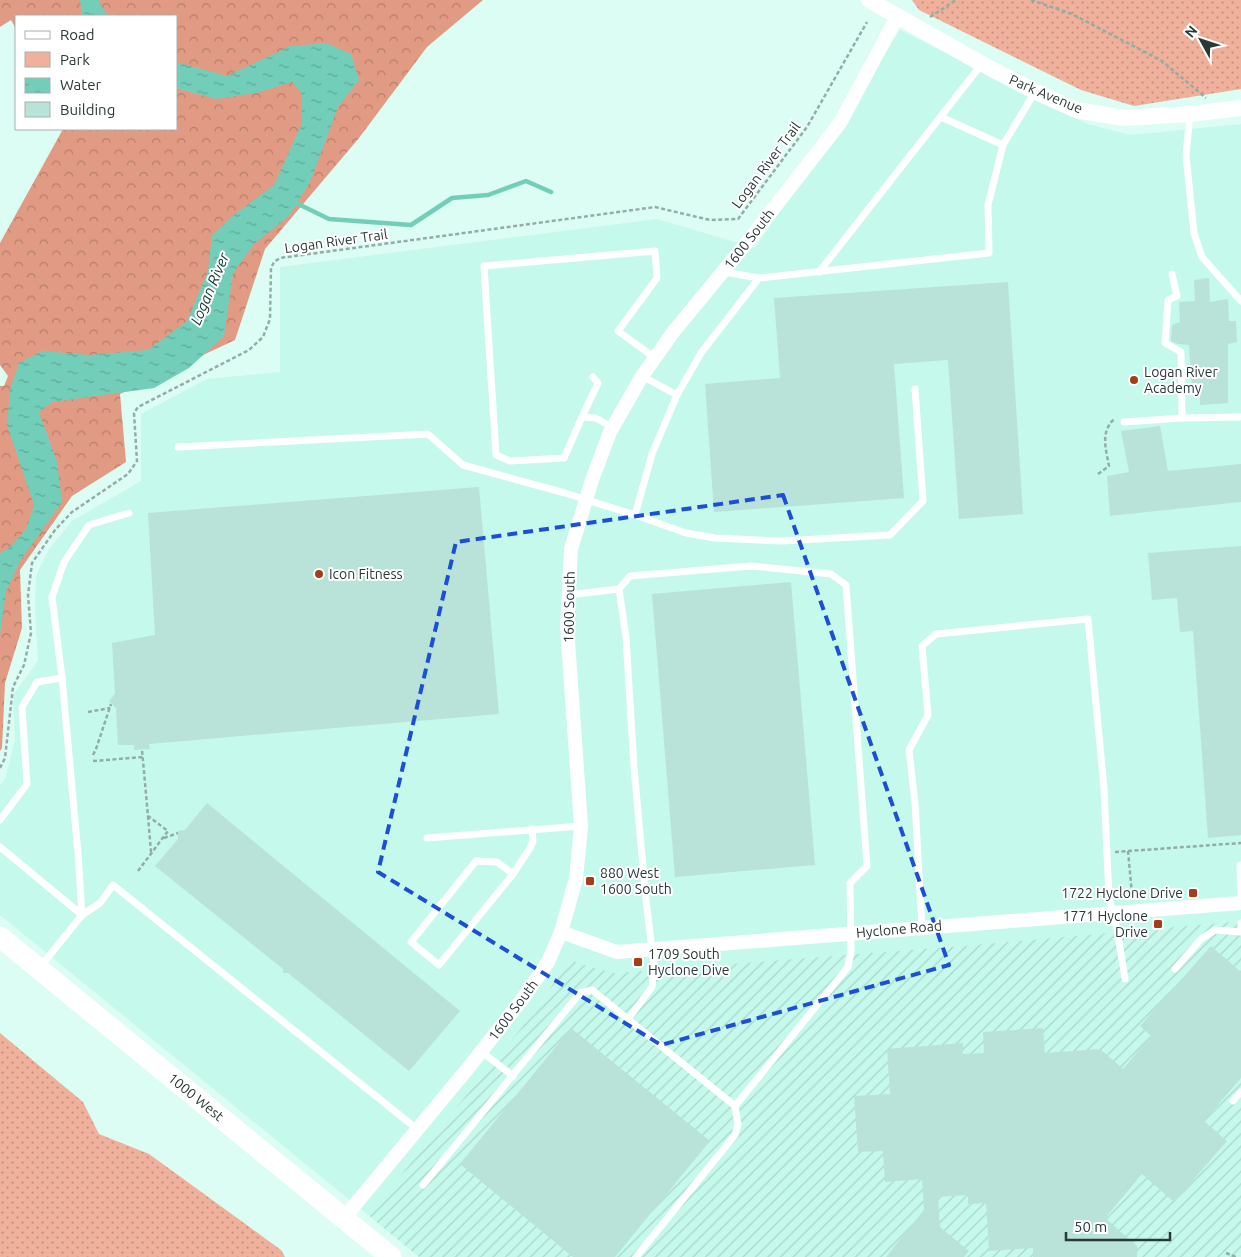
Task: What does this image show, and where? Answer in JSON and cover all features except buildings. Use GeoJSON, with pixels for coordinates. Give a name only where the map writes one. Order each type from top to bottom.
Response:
{"type":"FeatureCollection","features":[{"type":"Feature","properties":{"kind":"main road","name":"1000 West"},"geometry":{"type":"LineString","coordinates":[[0,937],[390,1257]]}},
{"type":"Feature","properties":{"kind":"street","name":"Park Avenue"},"geometry":{"type":"LineString","coordinates":[[869,0],[982,64],[1076,110],[1124,118],[1190,114],[1241,108]]}},
{"type":"Feature","properties":{"kind":"street","name":"1600 South"},"geometry":{"type":"LineString","coordinates":[[344,1218],[482,1052],[524,997],[548,962],[561,932],[576,879],[581,826],[567,627],[567,596],[571,549],[593,477],[613,428],[642,376],[674,331],[840,123],[897,17]]}},
{"type":"Feature","properties":{"kind":"street","name":"Hyclone Road"},"geometry":{"type":"LineString","coordinates":[[561,932],[616,952],[1241,903]]}},
{"type":"Feature","properties":{"kind":"lane"},"geometry":{"type":"LineString","coordinates":[[819,272],[982,64]]}},
{"type":"Feature","properties":{"kind":"lane"},"geometry":{"type":"LineString","coordinates":[[723,272],[759,278],[989,253],[988,205],[1003,145],[1036,92]]}},
{"type":"Feature","properties":{"kind":"lane"},"geometry":{"type":"LineString","coordinates":[[1190,114],[1186,155],[1194,233],[1202,258],[1241,301]]}},
{"type":"Feature","properties":{"kind":"lane"},"geometry":{"type":"LineString","coordinates":[[941,117],[1003,145]]}},
{"type":"Feature","properties":{"kind":"lane"},"geometry":{"type":"LineString","coordinates":[[593,377],[598,383],[564,458],[510,461],[496,456],[484,266],[655,251],[658,278],[618,331],[655,358]]}},
{"type":"Feature","properties":{"kind":"lane"},"geometry":{"type":"LineString","coordinates":[[1172,274],[1177,296],[1168,300],[1165,343],[1181,352],[1182,418]]}},
{"type":"Feature","properties":{"kind":"lane"},"geometry":{"type":"LineString","coordinates":[[635,515],[652,454],[677,395],[701,354],[759,278]]}},
{"type":"Feature","properties":{"kind":"lane"},"geometry":{"type":"LineString","coordinates":[[642,376],[677,395]]}},
{"type":"Feature","properties":{"kind":"lane"},"geometry":{"type":"LineString","coordinates":[[178,447],[428,434],[463,465],[586,500],[686,533],[715,538],[781,541],[890,535],[923,500],[915,389]]}},
{"type":"Feature","properties":{"kind":"lane"},"geometry":{"type":"LineString","coordinates":[[1124,422],[1182,418],[1241,417]]}},
{"type":"Feature","properties":{"kind":"lane"},"geometry":{"type":"LineString","coordinates":[[582,418],[596,418],[613,428]]}},
{"type":"Feature","properties":{"kind":"lane"},"geometry":{"type":"LineString","coordinates":[[82,915],[62,678],[52,597],[64,562],[89,525],[128,513]]}},
{"type":"Feature","properties":{"kind":"lane"},"geometry":{"type":"LineString","coordinates":[[567,596],[619,589],[630,576],[751,566],[831,574],[846,585],[866,866],[850,883],[851,951],[848,967],[735,1106]]}},
{"type":"Feature","properties":{"kind":"lane"},"geometry":{"type":"LineString","coordinates":[[619,589],[626,638],[634,768],[654,967],[652,987],[628,1019]]}},
{"type":"Feature","properties":{"kind":"lane"},"geometry":{"type":"LineString","coordinates":[[922,927],[915,803],[909,750],[928,715],[922,646],[936,634],[1088,619],[1104,788],[1109,898],[1117,929],[1125,979]]}},
{"type":"Feature","properties":{"kind":"lane"},"geometry":{"type":"LineString","coordinates":[[0,820],[27,784],[22,707],[37,682],[62,678]]}},
{"type":"Feature","properties":{"kind":"lane"},"geometry":{"type":"LineString","coordinates":[[427,838],[581,826]]}},
{"type":"Feature","properties":{"kind":"lane"},"geometry":{"type":"LineString","coordinates":[[513,874],[497,862],[476,861],[411,942],[439,965],[513,874],[533,841],[532,829]]}},
{"type":"Feature","properties":{"kind":"lane"},"geometry":{"type":"LineString","coordinates":[[0,847],[82,915]]}},
{"type":"Feature","properties":{"kind":"lane"},"geometry":{"type":"LineString","coordinates":[[1240,865],[1241,899]]}},
{"type":"Feature","properties":{"kind":"lane"},"geometry":{"type":"LineString","coordinates":[[39,968],[82,915],[100,902],[113,885],[417,1129]]}},
{"type":"Feature","properties":{"kind":"lane"},"geometry":{"type":"LineString","coordinates":[[1175,968],[1201,939],[1215,930],[1241,932],[1241,923]]}},
{"type":"Feature","properties":{"kind":"lane"},"geometry":{"type":"LineString","coordinates":[[423,1185],[580,993],[592,990],[735,1106],[738,1124],[735,1135],[636,1257]]}},
{"type":"Feature","properties":{"kind":"lane"},"geometry":{"type":"LineString","coordinates":[[482,1052],[513,1076]]}},
{"type":"Feature","properties":{"kind":"lane"},"geometry":{"type":"LineString","coordinates":[[1233,1101],[1241,1092]]}},
{"type":"Feature","properties":{"kind":"path"},"geometry":{"type":"LineString","coordinates":[[914,26],[956,0]]}},
{"type":"Feature","properties":{"kind":"path"},"geometry":{"type":"LineString","coordinates":[[1031,0],[1072,14],[1162,61],[1220,110]]}},
{"type":"Feature","properties":{"kind":"path","name":"Logan River Trail"},"geometry":{"type":"LineString","coordinates":[[0,768],[5,758],[13,687],[24,665],[31,632],[28,595],[32,563],[55,530],[72,512],[128,474],[137,461],[134,413],[138,407],[249,350],[263,337],[270,319],[271,268],[274,262],[280,258],[655,208],[710,220],[738,219],[807,128],[867,22]]}},
{"type":"Feature","properties":{"kind":"path"},"geometry":{"type":"LineString","coordinates":[[1098,474],[1109,466],[1105,440],[1106,427],[1114,419],[1124,422]]}},
{"type":"Feature","properties":{"kind":"path"},"geometry":{"type":"LineString","coordinates":[[93,756],[111,704]]}},
{"type":"Feature","properties":{"kind":"path"},"geometry":{"type":"LineString","coordinates":[[88,712],[110,708]]}},
{"type":"Feature","properties":{"kind":"path"},"geometry":{"type":"LineString","coordinates":[[142,750],[151,853]]}},
{"type":"Feature","properties":{"kind":"path"},"geometry":{"type":"LineString","coordinates":[[94,761],[143,757]]}},
{"type":"Feature","properties":{"kind":"path"},"geometry":{"type":"LineString","coordinates":[[138,871],[168,831],[148,816]]}},
{"type":"Feature","properties":{"kind":"path"},"geometry":{"type":"LineString","coordinates":[[162,839],[178,833]]}},
{"type":"Feature","properties":{"kind":"path"},"geometry":{"type":"LineString","coordinates":[[1107,853],[1241,842]]}},
{"type":"Feature","properties":{"kind":"path"},"geometry":{"type":"LineString","coordinates":[[1128,851],[1132,894]]}},
{"type":"Feature","properties":{"kind":"path"},"geometry":{"type":"LineString","coordinates":[[1226,1253],[1236,1257]]}},
{"type":"Feature","properties":{"kind":"highlighted area"},"geometry":{"type":"Polygon","coordinates":[[[783,495],[949,965],[661,1045],[378,872],[456,542],[783,495]]]}},
{"type":"Feature","properties":{"kind":"shaded area"},"geometry":{"type":"Polygon","coordinates":[[[900,30],[1088,124],[1130,135],[1241,124],[1241,921],[962,946],[613,973],[568,962],[537,1009],[368,1215],[0,915],[0,785],[5,779],[15,739],[13,695],[38,661],[35,608],[36,576],[49,549],[72,521],[141,481],[141,414],[207,379],[280,372],[280,267],[657,219],[755,248],[900,30]]]}},
{"type":"Feature","properties":{"kind":"shaded area"},"geometry":{"type":"Polygon","coordinates":[[[1241,921],[1241,1257],[419,1257],[368,1215],[537,1009],[568,962],[575,962],[613,973],[962,946],[1241,921]]]}},
{"type":"Feature","properties":{"kind":"green space"},"geometry":{"type":"Polygon","coordinates":[[[0,0],[483,0],[427,47],[359,138],[265,249],[235,340],[120,394],[126,462],[72,496],[20,570],[22,628],[5,683],[2,748],[0,751],[0,386],[4,386],[8,376],[0,365],[0,243],[62,130],[178,130],[178,15],[15,15],[15,27],[11,20],[0,27],[0,0]]]}},
{"type":"Feature","properties":{"kind":"green space"},"geometry":{"type":"Polygon","coordinates":[[[912,0],[1241,0],[1241,89],[1134,106],[1081,90],[919,10],[912,0]]]}},
{"type":"Feature","properties":{"kind":"green space"},"geometry":{"type":"Polygon","coordinates":[[[0,1033],[83,1102],[99,1134],[149,1154],[281,1250],[285,1257],[0,1257],[0,1033]]]}},
{"type":"Feature","properties":{"kind":"water"},"geometry":{"type":"Polygon","coordinates":[[[80,0],[99,0],[108,15],[82,15],[80,0]]]}},
{"type":"Feature","properties":{"kind":"water","name":"Logan River"},"geometry":{"type":"Polygon","coordinates":[[[327,43],[351,54],[359,80],[338,107],[310,182],[289,216],[254,244],[233,273],[224,336],[189,368],[154,388],[52,402],[39,412],[57,462],[62,502],[20,561],[6,592],[0,634],[0,553],[10,547],[26,529],[34,505],[7,425],[10,390],[19,363],[42,351],[89,355],[148,350],[187,321],[208,271],[212,235],[235,214],[274,185],[302,123],[302,93],[292,82],[256,93],[216,99],[178,89],[178,63],[227,76],[290,46],[327,43]]]}},
{"type":"Feature","properties":{"kind":"waterway"},"geometry":{"type":"LineString","coordinates":[[292,201],[329,219],[411,225],[452,198],[488,195],[526,181],[551,192]]}},
{"type":"Feature","properties":{"kind":"place","name":"Logan River Academy"},"geometry":{"type":"Point","coordinates":[1134,380]}},
{"type":"Feature","properties":{"kind":"place","name":"Icon Fitness"},"geometry":{"type":"Point","coordinates":[319,574]}},
{"type":"Feature","properties":{"kind":"place","name":"880 West 1600 South"},"geometry":{"type":"Point","coordinates":[590,881]}},
{"type":"Feature","properties":{"kind":"place","name":"1722 Hyclone Drive"},"geometry":{"type":"Point","coordinates":[1193,893]}},
{"type":"Feature","properties":{"kind":"place","name":"1771 Hyclone Drive"},"geometry":{"type":"Point","coordinates":[1158,924]}},
{"type":"Feature","properties":{"kind":"place","name":"1709 South Hyclone Dive"},"geometry":{"type":"Point","coordinates":[638,962]}}]}
